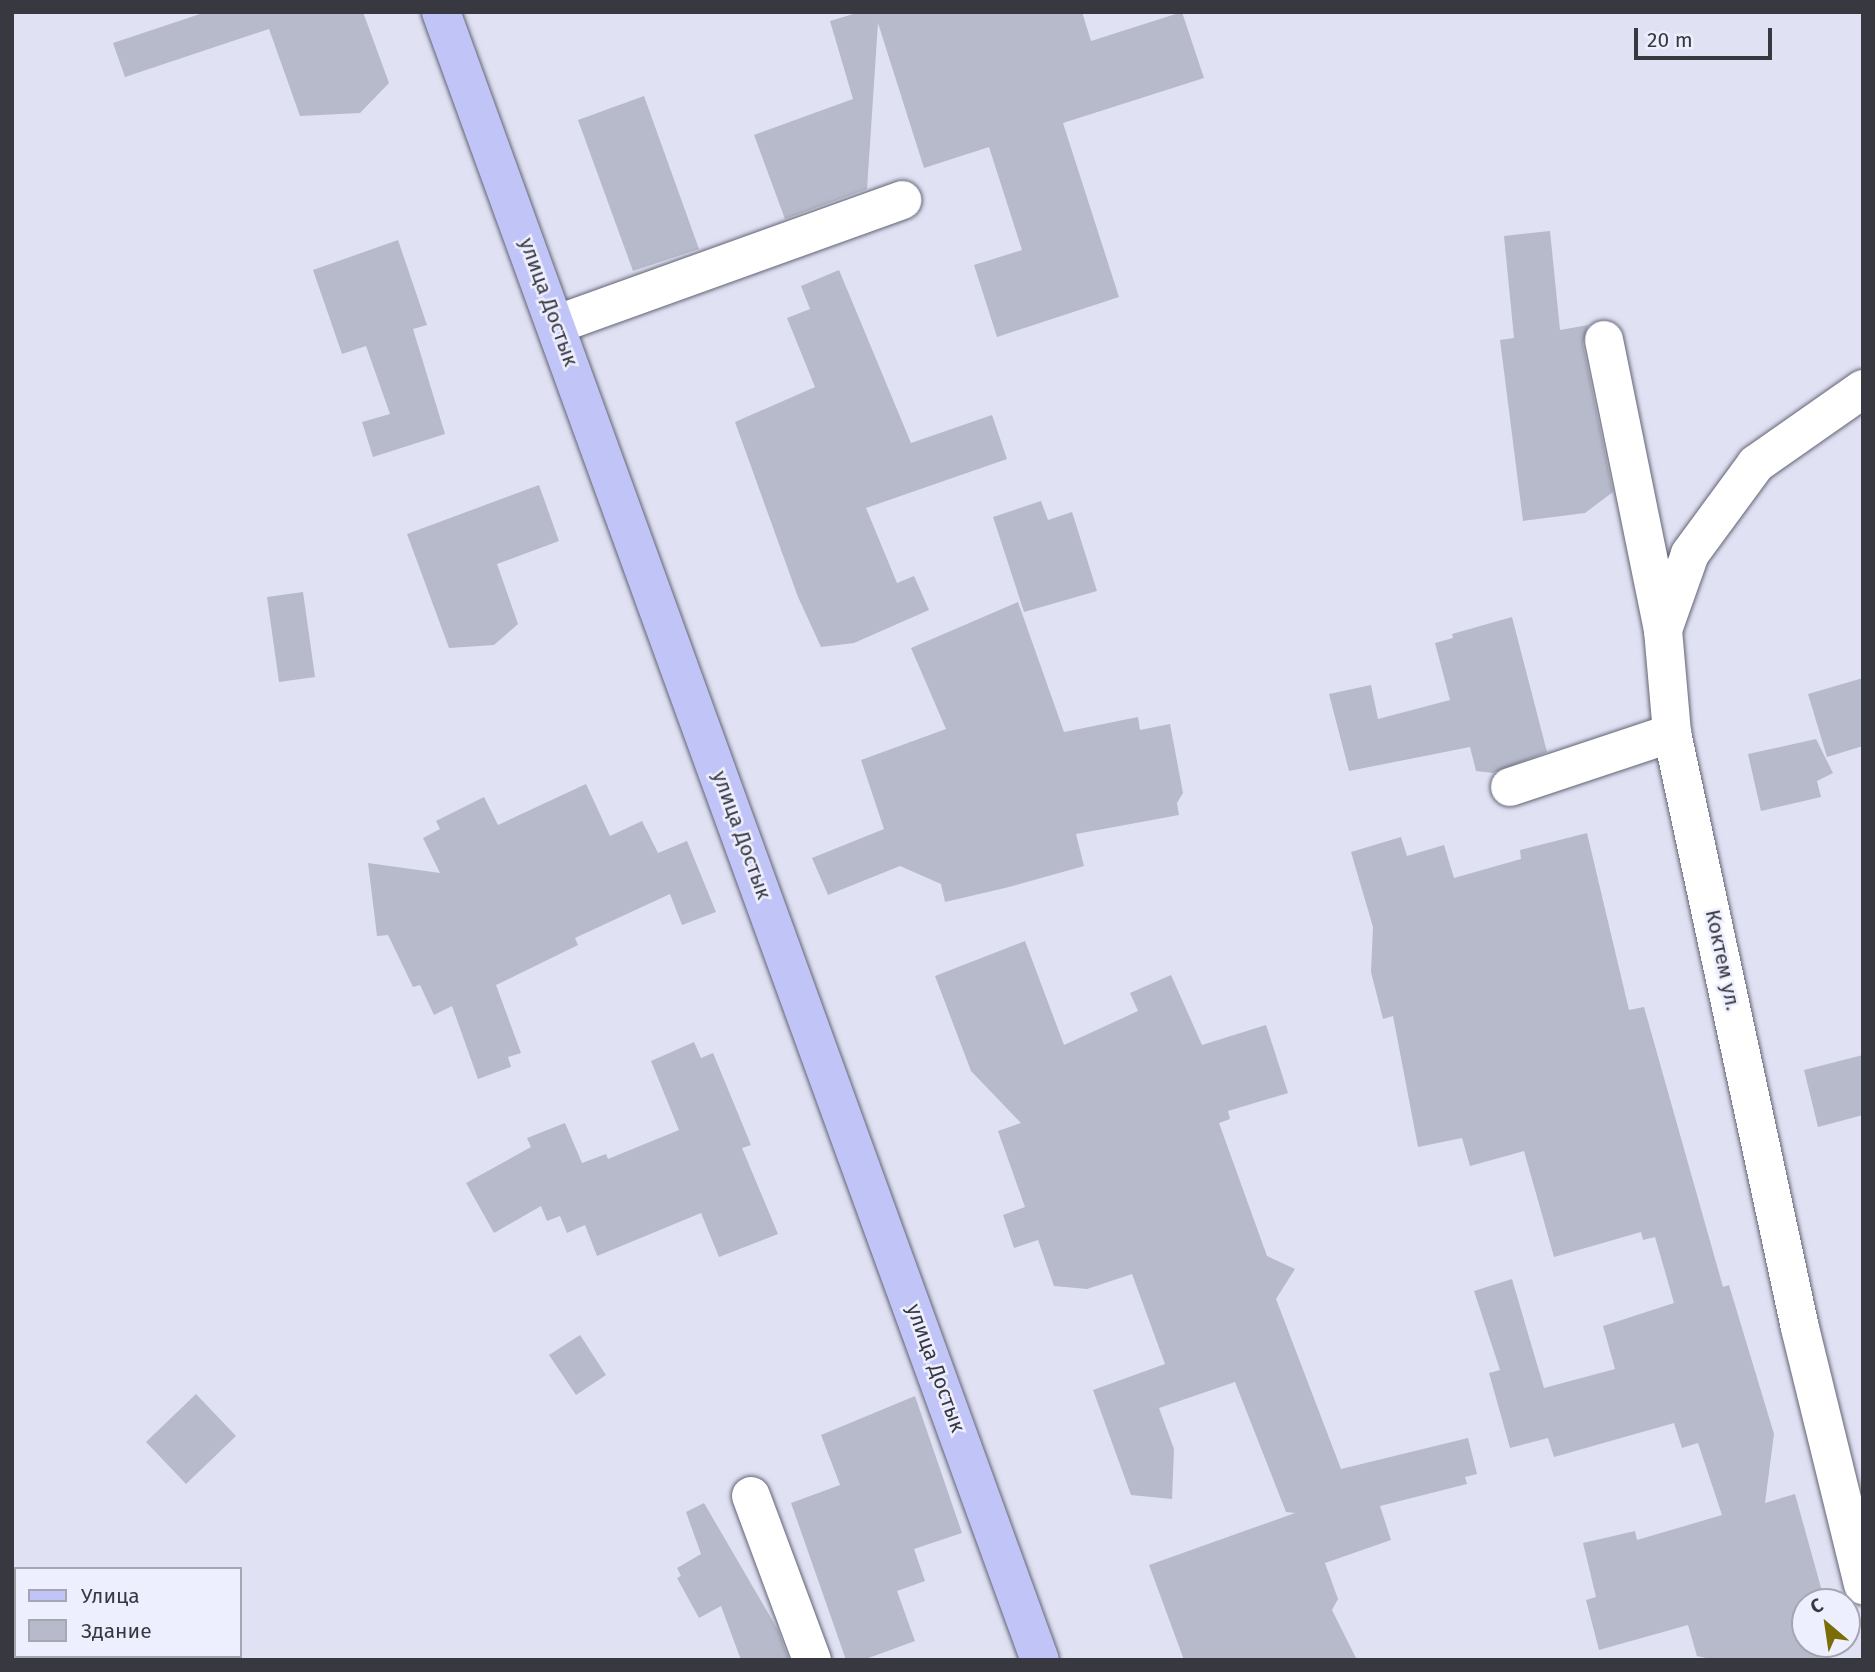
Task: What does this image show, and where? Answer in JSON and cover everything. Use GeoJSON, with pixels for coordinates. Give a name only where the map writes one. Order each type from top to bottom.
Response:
{"type":"FeatureCollection","features":[{"type":"Feature","properties":{"kind":"main road","name":"улица Достык"},"geometry":{"type":"LineString","coordinates":[[441,12],[558,324],[1040,1660]]}},
{"type":"Feature","properties":{"kind":"street"},"geometry":{"type":"LineString","coordinates":[[558,324],[902,200]]}},
{"type":"Feature","properties":{"kind":"street"},"geometry":{"type":"LineString","coordinates":[[1604,341],[1663,630]]}},
{"type":"Feature","properties":{"kind":"street","name":"Коктем ул."},"geometry":{"type":"LineString","coordinates":[[1858,386],[1756,464],[1690,554],[1663,630],[1672,733],[1800,1328],[1863,1585]]}},
{"type":"Feature","properties":{"kind":"street"},"geometry":{"type":"LineString","coordinates":[[1510,787],[1672,733]]}},
{"type":"Feature","properties":{"kind":"street"},"geometry":{"type":"LineString","coordinates":[[751,1496],[812,1660]]}},
{"type":"Feature","properties":{"kind":"building"},"geometry":{"type":"Polygon","coordinates":[[[206,12],[363,12],[389,83],[360,113],[300,116],[269,29],[125,77],[113,43],[206,12]]]}},
{"type":"Feature","properties":{"kind":"building"},"geometry":{"type":"Polygon","coordinates":[[[860,12],[1082,12],[1091,41],[1182,12],[1204,78],[1063,123],[1119,297],[997,337],[974,265],[1022,250],[989,147],[924,168],[878,23],[867,189],[785,219],[754,135],[853,99],[830,21],[860,12]]]}},
{"type":"Feature","properties":{"kind":"building"},"geometry":{"type":"Polygon","coordinates":[[[644,96],[699,249],[633,271],[578,120],[644,96]]]}},
{"type":"Feature","properties":{"kind":"building"},"geometry":{"type":"Polygon","coordinates":[[[1550,231],[1560,330],[1588,325],[1583,344],[1613,492],[1585,513],[1523,521],[1500,340],[1514,338],[1504,236],[1550,231]]]}},
{"type":"Feature","properties":{"kind":"building"},"geometry":{"type":"Polygon","coordinates":[[[398,240],[427,325],[413,329],[445,434],[373,457],[362,422],[390,414],[366,346],[342,354],[313,270],[398,240]]]}},
{"type":"Feature","properties":{"kind":"building"},"geometry":{"type":"Polygon","coordinates":[[[839,270],[911,443],[992,415],[1007,459],[866,508],[897,583],[914,576],[929,610],[854,643],[821,647],[798,597],[735,422],[815,387],[787,318],[810,309],[801,286],[839,270]]]}},
{"type":"Feature","properties":{"kind":"building"},"geometry":{"type":"Polygon","coordinates":[[[539,485],[559,541],[497,564],[518,624],[494,645],[449,648],[407,534],[539,485]]]}},
{"type":"Feature","properties":{"kind":"building"},"geometry":{"type":"Polygon","coordinates":[[[1041,501],[1048,520],[1072,512],[1097,591],[1024,612],[993,517],[1041,501]]]}},
{"type":"Feature","properties":{"kind":"building"},"geometry":{"type":"Polygon","coordinates":[[[303,592],[315,677],[279,682],[267,597],[303,592]]]}},
{"type":"Feature","properties":{"kind":"building"},"geometry":{"type":"Polygon","coordinates":[[[1018,602],[1064,732],[1138,717],[1140,730],[1170,724],[1183,793],[1177,803],[1179,815],[1076,834],[1084,866],[945,902],[941,884],[900,866],[828,895],[812,858],[884,829],[861,760],[946,729],[911,648],[1018,602]]]}},
{"type":"Feature","properties":{"kind":"building"},"geometry":{"type":"Polygon","coordinates":[[[1512,617],[1547,752],[1493,773],[1476,771],[1470,747],[1349,771],[1329,694],[1371,685],[1378,719],[1450,700],[1435,643],[1453,638],[1452,634],[1512,617]]]}},
{"type":"Feature","properties":{"kind":"building"},"geometry":{"type":"Polygon","coordinates":[[[1863,678],[1863,746],[1827,757],[1808,694],[1863,678]]]}},
{"type":"Feature","properties":{"kind":"building"},"geometry":{"type":"Polygon","coordinates":[[[1816,739],[1833,773],[1817,781],[1821,797],[1761,811],[1748,754],[1816,739]]]}},
{"type":"Feature","properties":{"kind":"building"},"geometry":{"type":"Polygon","coordinates":[[[586,784],[610,836],[642,821],[658,853],[687,841],[716,912],[682,925],[670,894],[575,938],[578,945],[496,985],[521,1053],[508,1057],[511,1067],[478,1079],[452,1006],[434,1015],[420,985],[413,987],[388,935],[377,936],[368,863],[440,873],[423,838],[440,829],[436,821],[484,797],[498,825],[586,784]]]}},
{"type":"Feature","properties":{"kind":"building"},"geometry":{"type":"Polygon","coordinates":[[[1587,833],[1629,1010],[1644,1007],[1723,1287],[1729,1285],[1774,1434],[1765,1503],[1795,1494],[1821,1588],[1791,1588],[1791,1658],[1819,1658],[1715,1660],[1697,1656],[1688,1625],[1599,1650],[1586,1600],[1596,1597],[1583,1543],[1635,1531],[1637,1540],[1722,1515],[1698,1443],[1682,1448],[1674,1423],[1554,1457],[1548,1438],[1510,1448],[1489,1373],[1500,1370],[1474,1291],[1512,1279],[1544,1388],[1615,1369],[1603,1326],[1674,1303],[1655,1237],[1643,1240],[1641,1232],[1554,1257],[1524,1151],[1470,1166],[1462,1138],[1418,1147],[1393,1016],[1383,1019],[1371,972],[1373,927],[1351,852],[1401,837],[1407,856],[1444,845],[1454,878],[1521,859],[1520,850],[1587,833]]]}},
{"type":"Feature","properties":{"kind":"building"},"geometry":{"type":"Polygon","coordinates":[[[1025,941],[1064,1045],[1138,1011],[1130,993],[1171,975],[1202,1045],[1266,1025],[1288,1093],[1228,1111],[1230,1119],[1219,1123],[1267,1256],[1295,1269],[1276,1299],[1341,1469],[1468,1438],[1477,1474],[1465,1477],[1467,1484],[1380,1506],[1391,1540],[1325,1563],[1338,1599],[1332,1610],[1357,1660],[1184,1660],[1149,1565],[1295,1513],[1286,1512],[1235,1382],[1159,1408],[1174,1449],[1172,1499],[1131,1495],[1093,1390],[1165,1364],[1132,1274],[1087,1289],[1054,1286],[1038,1240],[1014,1248],[1003,1215],[1025,1207],[998,1131],[1021,1123],[971,1071],[935,976],[1025,941]]]}},
{"type":"Feature","properties":{"kind":"building"},"geometry":{"type":"Polygon","coordinates":[[[694,1042],[701,1058],[713,1053],[751,1145],[742,1148],[778,1234],[719,1257],[701,1213],[597,1256],[585,1225],[567,1233],[560,1216],[547,1221],[541,1206],[494,1233],[466,1183],[531,1147],[527,1138],[565,1123],[582,1163],[606,1154],[608,1159],[679,1130],[651,1061],[694,1042]]]}},
{"type":"Feature","properties":{"kind":"building"},"geometry":{"type":"Polygon","coordinates":[[[1863,1055],[1863,1115],[1818,1127],[1804,1070],[1863,1055]]]}},
{"type":"Feature","properties":{"kind":"building"},"geometry":{"type":"Polygon","coordinates":[[[580,1335],[606,1375],[576,1395],[549,1355],[580,1335]]]}},
{"type":"Feature","properties":{"kind":"building"},"geometry":{"type":"Polygon","coordinates":[[[196,1394],[236,1436],[186,1484],[146,1442],[196,1394]]]}},
{"type":"Feature","properties":{"kind":"building"},"geometry":{"type":"Polygon","coordinates":[[[915,1396],[962,1533],[914,1549],[925,1581],[897,1591],[915,1641],[863,1660],[846,1660],[791,1503],[840,1485],[821,1435],[915,1396]]]}},
{"type":"Feature","properties":{"kind":"building"},"geometry":{"type":"Polygon","coordinates":[[[704,1503],[778,1630],[789,1660],[741,1660],[721,1606],[699,1618],[677,1578],[681,1576],[677,1568],[701,1554],[686,1512],[704,1503]]]}}]}
